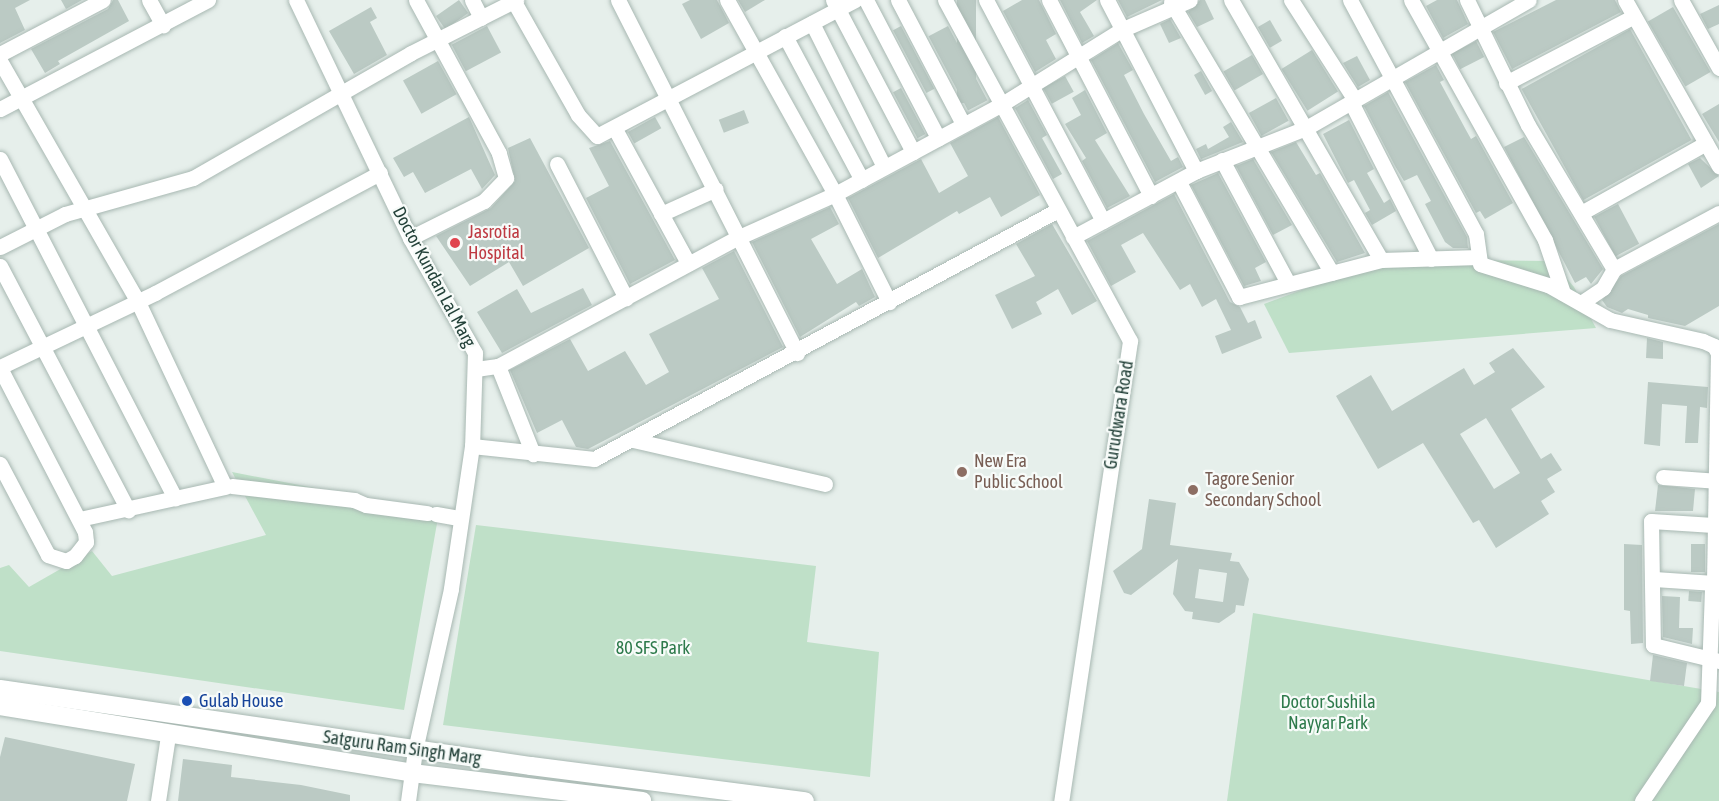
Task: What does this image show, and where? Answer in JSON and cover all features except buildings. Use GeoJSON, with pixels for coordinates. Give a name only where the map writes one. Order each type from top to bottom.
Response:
{"type":"FeatureCollection","features":[{"type":"Feature","properties":{"kind":"main road","name":"Satguru Ram Singh Marg"},"geometry":{"type":"LineString","coordinates":[[0,689],[415,750],[805,801]]}},
{"type":"Feature","properties":{"kind":"main road","name":"Satguru Ram Singh Marg"},"geometry":{"type":"LineString","coordinates":[[0,706],[168,736],[412,773],[642,801]]}},
{"type":"Feature","properties":{"kind":"street"},"geometry":{"type":"LineString","coordinates":[[0,54],[103,0]]}},
{"type":"Feature","properties":{"kind":"street"},"geometry":{"type":"LineString","coordinates":[[149,0],[163,25]]}},
{"type":"Feature","properties":{"kind":"street"},"geometry":{"type":"LineString","coordinates":[[0,109],[208,0]]}},
{"type":"Feature","properties":{"kind":"street","name":"Doctor Kundan Lal Marg"},"geometry":{"type":"LineString","coordinates":[[296,0],[410,238],[475,353],[472,446],[459,518],[451,589],[415,750],[408,801]]}},
{"type":"Feature","properties":{"kind":"street"},"geometry":{"type":"LineString","coordinates":[[410,238],[484,201],[506,178],[499,153],[416,0]]}},
{"type":"Feature","properties":{"kind":"street"},"geometry":{"type":"LineString","coordinates":[[472,0],[481,18]]}},
{"type":"Feature","properties":{"kind":"street"},"geometry":{"type":"LineString","coordinates":[[0,247],[65,214],[87,210],[193,178],[341,93],[514,0],[591,132],[597,136],[615,129],[812,23],[836,5],[855,0]]}},
{"type":"Feature","properties":{"kind":"street"},"geometry":{"type":"LineString","coordinates":[[618,0],[716,189],[797,353]]}},
{"type":"Feature","properties":{"kind":"street"},"geometry":{"type":"LineString","coordinates":[[727,0],[835,194],[889,302]]}},
{"type":"Feature","properties":{"kind":"street"},"geometry":{"type":"LineString","coordinates":[[866,0],[938,138]]}},
{"type":"Feature","properties":{"kind":"street"},"geometry":{"type":"LineString","coordinates":[[898,0],[963,124]]}},
{"type":"Feature","properties":{"kind":"street","name":"Gurudwara Road"},"geometry":{"type":"LineString","coordinates":[[945,0],[1002,104],[1056,211],[1073,237],[1130,341],[1061,801]]}},
{"type":"Feature","properties":{"kind":"street"},"geometry":{"type":"LineString","coordinates":[[986,0],[1103,221]]}},
{"type":"Feature","properties":{"kind":"street"},"geometry":{"type":"LineString","coordinates":[[1049,0],[1151,196]]}},
{"type":"Feature","properties":{"kind":"street"},"geometry":{"type":"LineString","coordinates":[[1107,0],[1196,171]]}},
{"type":"Feature","properties":{"kind":"street"},"geometry":{"type":"LineString","coordinates":[[476,369],[498,366],[688,263],[739,237],[835,194],[1002,104],[1121,30],[1172,4],[1190,0]]}},
{"type":"Feature","properties":{"kind":"street"},"geometry":{"type":"LineString","coordinates":[[1231,0],[1381,260]]}},
{"type":"Feature","properties":{"kind":"street"},"geometry":{"type":"LineString","coordinates":[[1292,0],[1353,101],[1431,259]]}},
{"type":"Feature","properties":{"kind":"street"},"geometry":{"type":"LineString","coordinates":[[1350,0],[1476,234],[1479,257],[1486,268],[1563,292],[1610,320],[1703,341],[1714,346],[1719,353],[1717,481],[1713,525],[1716,584],[1714,661],[1708,703],[1642,801]]}},
{"type":"Feature","properties":{"kind":"street"},"geometry":{"type":"LineString","coordinates":[[1411,0],[1545,240],[1563,292]]}},
{"type":"Feature","properties":{"kind":"street"},"geometry":{"type":"LineString","coordinates":[[1467,0],[1506,83],[1614,269]]}},
{"type":"Feature","properties":{"kind":"street"},"geometry":{"type":"LineString","coordinates":[[1625,0],[1719,166]]}},
{"type":"Feature","properties":{"kind":"street"},"geometry":{"type":"LineString","coordinates":[[1681,0],[1719,68]]}},
{"type":"Feature","properties":{"kind":"street"},"geometry":{"type":"LineString","coordinates":[[1073,237],[1196,171],[1306,128],[1480,29],[1520,2]]}},
{"type":"Feature","properties":{"kind":"street"},"geometry":{"type":"LineString","coordinates":[[1172,4],[1259,145],[1332,273]]}},
{"type":"Feature","properties":{"kind":"street"},"geometry":{"type":"LineString","coordinates":[[836,5],[913,152]]}},
{"type":"Feature","properties":{"kind":"street"},"geometry":{"type":"LineString","coordinates":[[1506,83],[1634,16]]}},
{"type":"Feature","properties":{"kind":"street"},"geometry":{"type":"LineString","coordinates":[[812,23],[884,167]]}},
{"type":"Feature","properties":{"kind":"street"},"geometry":{"type":"LineString","coordinates":[[785,36],[862,180]]}},
{"type":"Feature","properties":{"kind":"street"},"geometry":{"type":"LineString","coordinates":[[0,61],[138,302],[225,487],[80,519]]}},
{"type":"Feature","properties":{"kind":"street"},"geometry":{"type":"LineString","coordinates":[[615,129],[688,263]]}},
{"type":"Feature","properties":{"kind":"street"},"geometry":{"type":"LineString","coordinates":[[1581,213],[1706,143]]}},
{"type":"Feature","properties":{"kind":"street"},"geometry":{"type":"LineString","coordinates":[[0,159],[38,229],[83,325],[175,498]]}},
{"type":"Feature","properties":{"kind":"street"},"geometry":{"type":"LineString","coordinates":[[1222,160],[1288,283]]}},
{"type":"Feature","properties":{"kind":"street"},"geometry":{"type":"LineString","coordinates":[[556,164],[626,298]]}},
{"type":"Feature","properties":{"kind":"street"},"geometry":{"type":"LineString","coordinates":[[0,464],[48,555],[66,561],[83,548],[86,532],[0,367],[83,325],[138,302],[380,173]]}},
{"type":"Feature","properties":{"kind":"street"},"geometry":{"type":"LineString","coordinates":[[1179,182],[1239,297],[1381,260],[1479,257]]}},
{"type":"Feature","properties":{"kind":"street"},"geometry":{"type":"LineString","coordinates":[[661,214],[716,189]]}},
{"type":"Feature","properties":{"kind":"street"},"geometry":{"type":"LineString","coordinates":[[472,446],[593,460],[797,353],[1056,211]]}},
{"type":"Feature","properties":{"kind":"street"},"geometry":{"type":"LineString","coordinates":[[1581,303],[1603,288],[1614,269],[1719,213]]}},
{"type":"Feature","properties":{"kind":"street"},"geometry":{"type":"LineString","coordinates":[[0,266],[128,510]]}},
{"type":"Feature","properties":{"kind":"street"},"geometry":{"type":"LineString","coordinates":[[498,366],[533,454]]}},
{"type":"Feature","properties":{"kind":"street"},"geometry":{"type":"LineString","coordinates":[[633,440],[825,484]]}},
{"type":"Feature","properties":{"kind":"street"},"geometry":{"type":"LineString","coordinates":[[1663,477],[1717,481]]}},
{"type":"Feature","properties":{"kind":"street"},"geometry":{"type":"LineString","coordinates":[[232,486],[354,500],[459,518]]}},
{"type":"Feature","properties":{"kind":"street"},"geometry":{"type":"LineString","coordinates":[[1713,525],[1651,521],[1654,579],[1653,645],[1714,661]]}},
{"type":"Feature","properties":{"kind":"street"},"geometry":{"type":"LineString","coordinates":[[1654,579],[1716,584]]}},
{"type":"Feature","properties":{"kind":"street"},"geometry":{"type":"LineString","coordinates":[[158,801],[168,736]]}},
{"type":"Feature","properties":{"kind":"green space"},"geometry":{"type":"Polygon","coordinates":[[[1385,259],[1552,261],[1574,287],[1596,328],[1289,353],[1264,304],[1385,259]]]}},
{"type":"Feature","properties":{"kind":"green space"},"geometry":{"type":"Polygon","coordinates":[[[232,472],[439,512],[404,710],[0,651],[0,568],[9,565],[29,587],[92,551],[112,576],[266,535],[232,472]]]}},
{"type":"Feature","properties":{"kind":"green space","name":"80 SFS Park"},"geometry":{"type":"Polygon","coordinates":[[[476,525],[816,566],[807,642],[879,652],[870,777],[443,725],[476,525]]]}},
{"type":"Feature","properties":{"kind":"green space","name":"Doctor Sushila Nayyar Park"},"geometry":{"type":"Polygon","coordinates":[[[1253,613],[1719,692],[1719,801],[1227,801],[1253,613]]]}},
{"type":"Feature","properties":{"kind":"place","name":"Jasrotia Hospital"},"geometry":{"type":"Point","coordinates":[455,243]}},
{"type":"Feature","properties":{"kind":"place","name":"New Era Public School"},"geometry":{"type":"Point","coordinates":[962,472]}},
{"type":"Feature","properties":{"kind":"place","name":"Tagore Senior Secondary School"},"geometry":{"type":"Point","coordinates":[1193,490]}},
{"type":"Feature","properties":{"kind":"place","name":"Gulab House"},"geometry":{"type":"Point","coordinates":[187,701]}}]}
